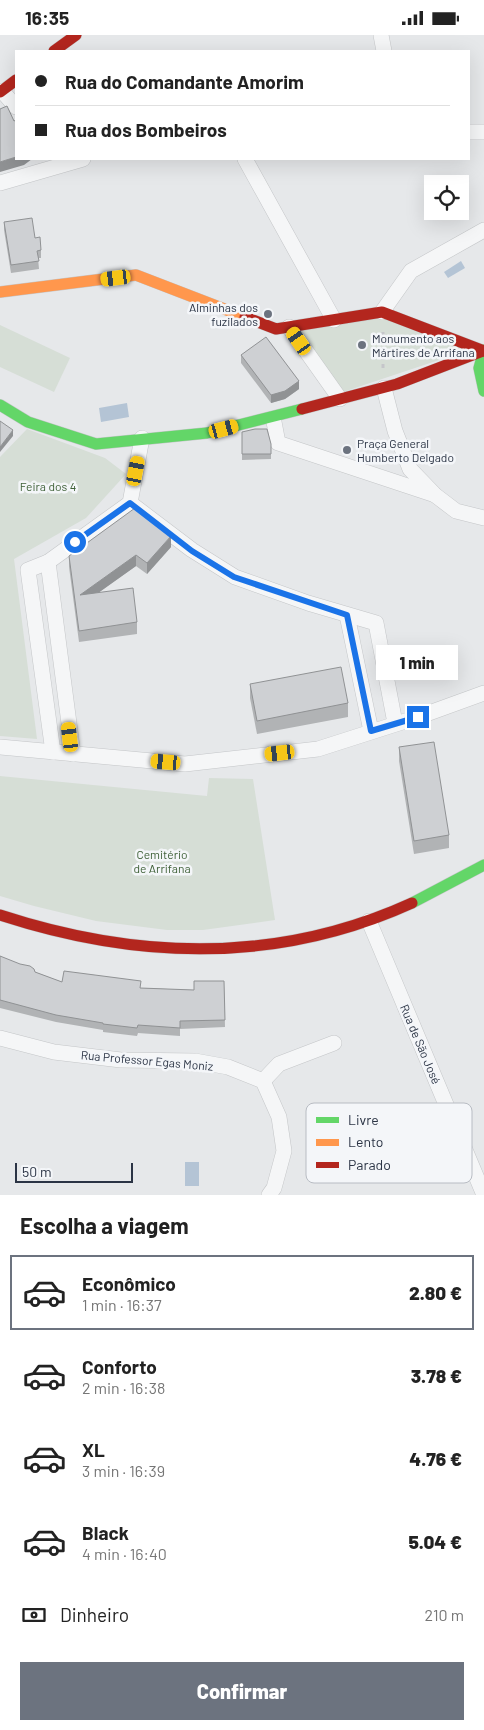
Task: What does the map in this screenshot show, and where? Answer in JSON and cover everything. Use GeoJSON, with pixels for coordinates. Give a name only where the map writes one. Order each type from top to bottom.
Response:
{"type":"FeatureCollection","features":[{"type":"Feature","properties":{"kind":"street"},"geometry":{"type":"LineString","coordinates":[[55,50],[76,35]]}},
{"type":"Feature","properties":{"kind":"street"},"geometry":{"type":"LineString","coordinates":[[381,35],[384,50]]}},
{"type":"Feature","properties":{"kind":"street"},"geometry":{"type":"LineString","coordinates":[[15,81],[1,91],[15,106]]}},
{"type":"Feature","properties":{"kind":"street"},"geometry":{"type":"LineString","coordinates":[[470,132],[484,132]]}},
{"type":"Feature","properties":{"kind":"street"},"geometry":{"type":"LineString","coordinates":[[246,160],[334,320]]}},
{"type":"Feature","properties":{"kind":"street"},"geometry":{"type":"LineString","coordinates":[[0,183],[22,178],[65,161]]}},
{"type":"Feature","properties":{"kind":"street"},"geometry":{"type":"LineString","coordinates":[[382,312],[411,271],[484,230]]}},
{"type":"Feature","properties":{"kind":"street"},"geometry":{"type":"LineString","coordinates":[[0,292],[136,275],[276,329],[382,312],[484,351]]}},
{"type":"Feature","properties":{"kind":"street"},"geometry":{"type":"LineString","coordinates":[[289,327],[340,399]]}},
{"type":"Feature","properties":{"kind":"street"},"geometry":{"type":"LineString","coordinates":[[0,405],[28,422],[96,444],[207,433],[397,384],[484,351]]}},
{"type":"Feature","properties":{"kind":"street"},"geometry":{"type":"LineString","coordinates":[[484,351],[479,368],[484,391]]}},
{"type":"Feature","properties":{"kind":"street"},"geometry":{"type":"LineString","coordinates":[[384,387],[395,431],[410,469],[435,495],[456,511],[484,518]]}},
{"type":"Feature","properties":{"kind":"street"},"geometry":{"type":"LineString","coordinates":[[274,422],[278,443],[435,495]]}},
{"type":"Feature","properties":{"kind":"street"},"geometry":{"type":"LineString","coordinates":[[53,752],[28,569],[48,562],[130,503],[142,439]]}},
{"type":"Feature","properties":{"kind":"street"},"geometry":{"type":"LineString","coordinates":[[130,503],[192,551],[234,577],[376,623],[396,723]]}},
{"type":"Feature","properties":{"kind":"street"},"geometry":{"type":"LineString","coordinates":[[48,562],[73,754]]}},
{"type":"Feature","properties":{"kind":"street"},"geometry":{"type":"LineString","coordinates":[[347,615],[371,731]]}},
{"type":"Feature","properties":{"kind":"street"},"geometry":{"type":"LineString","coordinates":[[37,637],[57,634]]}},
{"type":"Feature","properties":{"kind":"street"},"geometry":{"type":"LineString","coordinates":[[0,747],[185,764],[318,749],[484,693]]}},
{"type":"Feature","properties":{"kind":"street"},"geometry":{"type":"LineString","coordinates":[[0,915],[50,931],[144,947],[241,949],[298,941],[369,921],[405,906],[484,865]]}},
{"type":"Feature","properties":{"kind":"street","name":"Rua de São José"},"geometry":{"type":"LineString","coordinates":[[369,921],[445,1103]]}},
{"type":"Feature","properties":{"kind":"street","name":"Rua Professor Egas Moniz"},"geometry":{"type":"LineString","coordinates":[[0,1038],[64,1053],[122,1060],[195,1061],[228,1067],[263,1081]]}},
{"type":"Feature","properties":{"kind":"street"},"geometry":{"type":"LineString","coordinates":[[269,1195],[274,1188],[284,1151],[279,1117],[263,1081],[279,1063],[334,1043]]}},
{"type":"Feature","properties":{"kind":"street","name":"Rua de São José"},"geometry":{"type":"LineString","coordinates":[[472,1166],[484,1195]]}},
{"type":"Feature","properties":{"kind":"path"},"geometry":{"type":"LineString","coordinates":[[382,312],[384,387]]}},
{"type":"Feature","properties":{"kind":"green space"},"geometry":{"type":"Polygon","coordinates":[[[383,316],[469,350],[340,393],[295,330],[383,316]]]}},
{"type":"Feature","properties":{"kind":"green space"},"geometry":{"type":"Polygon","coordinates":[[[0,325],[70,358],[54,392],[0,367],[0,325]]]}},
{"type":"Feature","properties":{"kind":"green space","name":"Feira dos 4"},"geometry":{"type":"Polygon","coordinates":[[[27,429],[105,458],[126,474],[86,518],[14,559],[37,739],[0,736],[0,457],[27,429]]]}},
{"type":"Feature","properties":{"kind":"green space","name":"Cemitério de Arrifana"},"geometry":{"type":"Polygon","coordinates":[[[0,776],[207,796],[209,778],[253,779],[275,920],[203,930],[167,930],[96,921],[0,896],[0,776]]]}},
{"type":"Feature","properties":{"kind":"water"},"geometry":{"type":"Polygon","coordinates":[[[461,261],[465,268],[448,278],[444,272],[461,261]]]}},
{"type":"Feature","properties":{"kind":"water"},"geometry":{"type":"Polygon","coordinates":[[[127,403],[129,417],[101,422],[99,408],[127,403]]]}},
{"type":"Feature","properties":{"kind":"water"},"geometry":{"type":"Polygon","coordinates":[[[185,1162],[199,1162],[199,1186],[185,1186],[185,1162]]]}},
{"type":"Feature","properties":{"kind":"building"},"geometry":{"type":"Polygon","coordinates":[[[7,106],[15,120],[15,157],[0,162],[0,109],[7,106]]]}},
{"type":"Feature","properties":{"kind":"building"},"geometry":{"type":"Polygon","coordinates":[[[32,218],[35,238],[40,237],[41,250],[37,251],[39,261],[11,265],[4,222],[32,218]]]}},
{"type":"Feature","properties":{"kind":"building"},"geometry":{"type":"Polygon","coordinates":[[[266,337],[299,381],[285,391],[271,395],[241,355],[266,337]]]}},
{"type":"Feature","properties":{"kind":"building"},"geometry":{"type":"Polygon","coordinates":[[[0,421],[13,430],[0,447],[0,421]]]}},
{"type":"Feature","properties":{"kind":"building"},"geometry":{"type":"Polygon","coordinates":[[[267,429],[271,444],[271,454],[242,454],[242,432],[267,429]]]}},
{"type":"Feature","properties":{"kind":"building"},"geometry":{"type":"Polygon","coordinates":[[[135,508],[171,536],[147,563],[136,555],[80,595],[133,588],[137,622],[79,631],[69,556],[135,508]]]}},
{"type":"Feature","properties":{"kind":"building"},"geometry":{"type":"Polygon","coordinates":[[[341,667],[348,703],[257,721],[250,684],[341,667]]]}},
{"type":"Feature","properties":{"kind":"building"},"geometry":{"type":"Polygon","coordinates":[[[434,742],[449,835],[414,841],[399,747],[434,742]]]}},
{"type":"Feature","properties":{"kind":"building"},"geometry":{"type":"Polygon","coordinates":[[[0,956],[30,966],[35,972],[62,982],[64,971],[141,981],[140,988],[194,990],[194,981],[224,981],[225,1020],[180,1021],[180,1028],[138,1025],[137,1028],[56,1015],[0,1000],[0,956]]]}},
{"type":"Feature","properties":{"kind":"traffic: fast"},"geometry":{"type":"LineString","coordinates":[[484,350],[479,368],[484,391]]}},
{"type":"Feature","properties":{"kind":"traffic: fast"},"geometry":{"type":"LineString","coordinates":[[0,405],[28,422],[96,444],[207,433],[302,409]]}},
{"type":"Feature","properties":{"kind":"traffic: fast"},"geometry":{"type":"LineString","coordinates":[[412,903],[484,865]]}},
{"type":"Feature","properties":{"kind":"traffic: slow"},"geometry":{"type":"LineString","coordinates":[[0,292],[136,275],[245,317]]}},
{"type":"Feature","properties":{"kind":"traffic: jam"},"geometry":{"type":"LineString","coordinates":[[55,50],[76,35]]}},
{"type":"Feature","properties":{"kind":"traffic: jam"},"geometry":{"type":"LineString","coordinates":[[0,92],[15,81]]}},
{"type":"Feature","properties":{"kind":"traffic: jam"},"geometry":{"type":"LineString","coordinates":[[245,317],[276,329],[382,312],[484,351]]}},
{"type":"Feature","properties":{"kind":"traffic: jam"},"geometry":{"type":"LineString","coordinates":[[302,409],[397,384],[483,351]]}},
{"type":"Feature","properties":{"kind":"traffic: jam"},"geometry":{"type":"LineString","coordinates":[[0,915],[52,930],[104,941],[156,947],[208,949],[259,945],[311,937],[361,923],[412,903]]}},
{"type":"Feature","properties":{"kind":"place","name":"Alminhas dos fuzilados"},"geometry":{"type":"Point","coordinates":[268,314]}},
{"type":"Feature","properties":{"kind":"place","name":"Monumento aos Mártires de Arrifana"},"geometry":{"type":"Point","coordinates":[362,345]}},
{"type":"Feature","properties":{"kind":"place","name":"Praça General Humberto Delgado"},"geometry":{"type":"Point","coordinates":[347,450]}},
{"type":"Feature","properties":{"kind":"route"},"geometry":{"type":"LineString","coordinates":[[75,542],[130,503],[192,551],[234,577],[347,615],[371,731],[418,717]]}}]}
